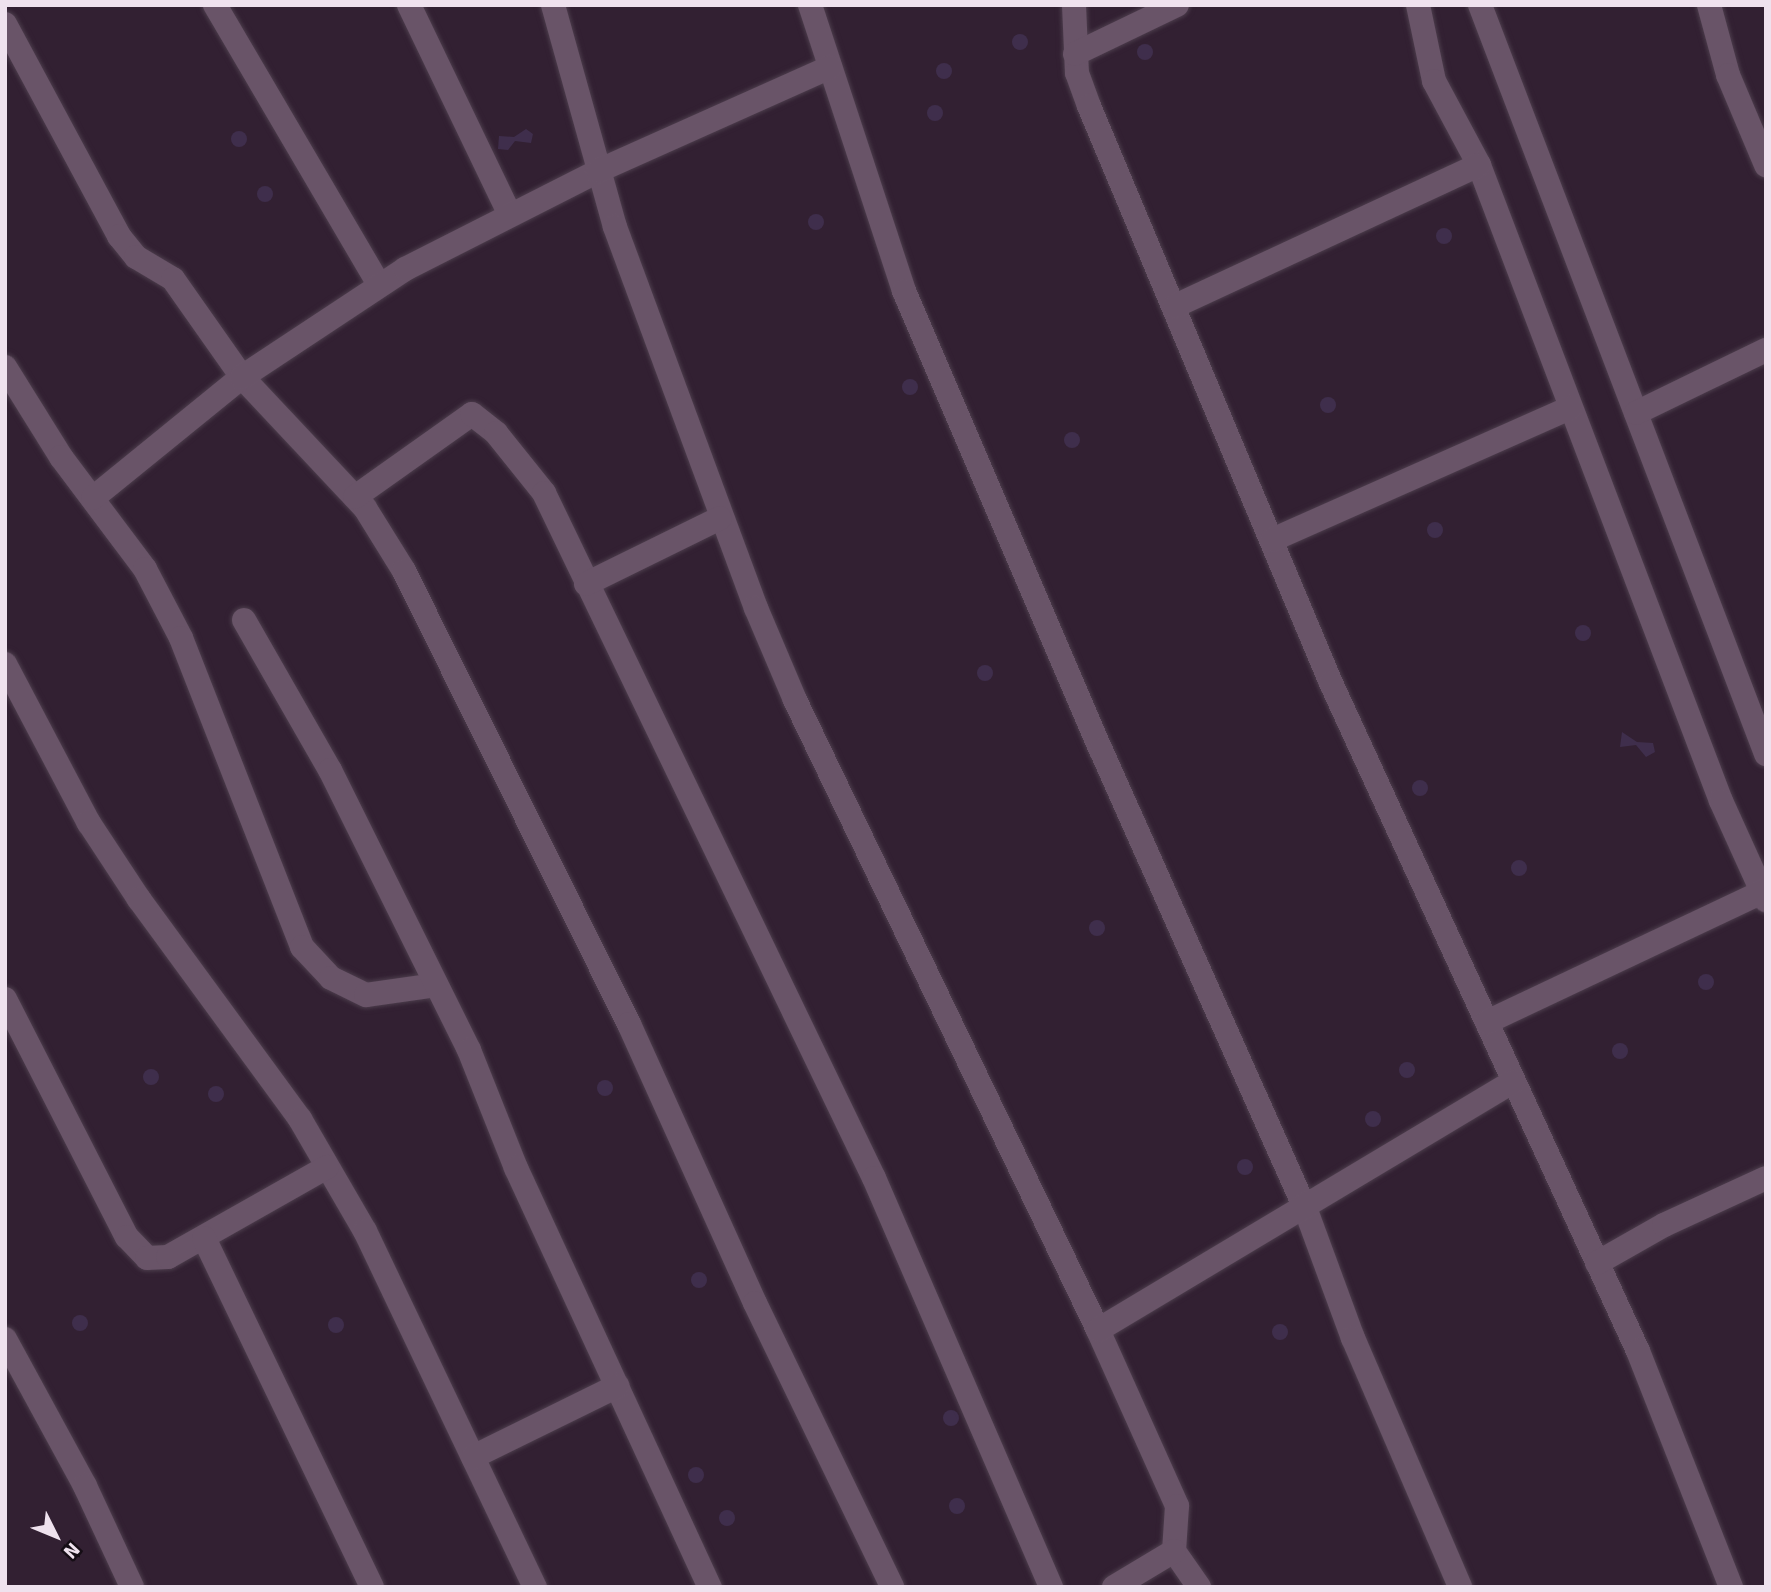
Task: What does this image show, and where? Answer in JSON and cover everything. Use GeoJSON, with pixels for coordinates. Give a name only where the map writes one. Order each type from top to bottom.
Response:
{"type":"FeatureCollection","features":[{"type":"Feature","properties":{"kind":"street"},"geometry":{"type":"LineString","coordinates":[[215,5],[379,285]]}},
{"type":"Feature","properties":{"kind":"street"},"geometry":{"type":"LineString","coordinates":[[409,5],[510,215]]}},
{"type":"Feature","properties":{"kind":"street"},"geometry":{"type":"LineString","coordinates":[[552,5],[598,171],[720,518],[795,701],[1098,1330],[1177,1506],[1174,1551],[1199,1587]]}},
{"type":"Feature","properties":{"kind":"street"},"geometry":{"type":"LineString","coordinates":[[810,5],[904,291],[1101,750],[1304,1205],[1353,1338],[1460,1587]]}},
{"type":"Feature","properties":{"kind":"street"},"geometry":{"type":"LineString","coordinates":[[1074,5],[1075,54],[1089,107],[1331,682],[1638,1351],[1731,1587]]}},
{"type":"Feature","properties":{"kind":"street"},"geometry":{"type":"LineString","coordinates":[[1075,54],[1177,5]]}},
{"type":"Feature","properties":{"kind":"street"},"geometry":{"type":"LineString","coordinates":[[1418,5],[1434,81],[1479,165],[1721,801],[1764,894],[1487,1022]]}},
{"type":"Feature","properties":{"kind":"street"},"geometry":{"type":"LineString","coordinates":[[1480,5],[1766,754]]}},
{"type":"Feature","properties":{"kind":"street"},"geometry":{"type":"LineString","coordinates":[[1709,5],[1728,75],[1766,165]]}},
{"type":"Feature","properties":{"kind":"street"},"geometry":{"type":"LineString","coordinates":[[5,24],[119,236],[136,257],[173,279],[242,377],[355,497],[404,571],[561,884],[892,1587]]}},
{"type":"Feature","properties":{"kind":"street"},"geometry":{"type":"LineString","coordinates":[[93,498],[242,377],[379,285],[598,171],[830,67]]}},
{"type":"Feature","properties":{"kind":"street"},"geometry":{"type":"LineString","coordinates":[[1175,306],[1479,165]]}},
{"type":"Feature","properties":{"kind":"street"},"geometry":{"type":"LineString","coordinates":[[1636,413],[1766,350]]}},
{"type":"Feature","properties":{"kind":"street"},"geometry":{"type":"LineString","coordinates":[[5,367],[61,457],[145,569],[181,638],[302,947],[331,978],[366,995],[436,985]]}},
{"type":"Feature","properties":{"kind":"street"},"geometry":{"type":"LineString","coordinates":[[1272,540],[1570,408]]}},
{"type":"Feature","properties":{"kind":"street"},"geometry":{"type":"LineString","coordinates":[[355,497],[462,418],[478,415],[538,484],[560,519],[586,584],[868,1166],[1051,1587]]}},
{"type":"Feature","properties":{"kind":"street"},"geometry":{"type":"LineString","coordinates":[[586,584],[720,518]]}},
{"type":"Feature","properties":{"kind":"street"},"geometry":{"type":"LineString","coordinates":[[244,620],[330,770],[489,1093],[516,1168],[710,1587]]}},
{"type":"Feature","properties":{"kind":"street"},"geometry":{"type":"LineString","coordinates":[[5,664],[89,823],[139,899],[300,1119],[365,1231],[535,1587]]}},
{"type":"Feature","properties":{"kind":"street"},"geometry":{"type":"LineString","coordinates":[[5,999],[70,1132],[136,1251],[157,1259],[204,1238],[327,1167]]}},
{"type":"Feature","properties":{"kind":"street"},"geometry":{"type":"LineString","coordinates":[[1098,1330],[1513,1082]]}},
{"type":"Feature","properties":{"kind":"street"},"geometry":{"type":"LineString","coordinates":[[1597,1262],[1664,1225],[1766,1178]]}},
{"type":"Feature","properties":{"kind":"street"},"geometry":{"type":"LineString","coordinates":[[204,1238],[372,1587]]}},
{"type":"Feature","properties":{"kind":"street"},"geometry":{"type":"LineString","coordinates":[[5,1339],[85,1486],[132,1587]]}},
{"type":"Feature","properties":{"kind":"street"},"geometry":{"type":"LineString","coordinates":[[473,1457],[617,1386]]}},
{"type":"Feature","properties":{"kind":"street"},"geometry":{"type":"LineString","coordinates":[[1114,1587],[1174,1551]]}},
{"type":"Feature","properties":{"kind":"building"},"geometry":{"type":"Polygon","coordinates":[[[1020,34],[1026,36],[1026,48],[1020,50],[1014,48],[1012,42],[1014,36],[1020,34]]]}},
{"type":"Feature","properties":{"kind":"building"},"geometry":{"type":"Polygon","coordinates":[[[1145,44],[1151,46],[1151,58],[1145,60],[1139,58],[1137,52],[1139,46],[1145,44]]]}},
{"type":"Feature","properties":{"kind":"building"},"geometry":{"type":"Polygon","coordinates":[[[944,63],[950,65],[950,77],[944,79],[938,77],[936,71],[938,65],[944,63]]]}},
{"type":"Feature","properties":{"kind":"building"},"geometry":{"type":"Polygon","coordinates":[[[935,105],[941,107],[941,119],[935,121],[929,119],[927,113],[929,107],[935,105]]]}},
{"type":"Feature","properties":{"kind":"building"},"geometry":{"type":"Polygon","coordinates":[[[526,129],[533,134],[531,143],[515,141],[508,150],[498,149],[499,136],[514,137],[526,129]]]}},
{"type":"Feature","properties":{"kind":"building"},"geometry":{"type":"Polygon","coordinates":[[[239,131],[245,133],[245,145],[239,147],[233,145],[231,139],[233,133],[239,131]]]}},
{"type":"Feature","properties":{"kind":"building"},"geometry":{"type":"Polygon","coordinates":[[[265,186],[271,188],[271,200],[265,202],[259,200],[257,194],[259,188],[265,186]]]}},
{"type":"Feature","properties":{"kind":"building"},"geometry":{"type":"Polygon","coordinates":[[[816,214],[822,216],[822,228],[816,230],[810,228],[808,222],[810,216],[816,214]]]}},
{"type":"Feature","properties":{"kind":"building"},"geometry":{"type":"Polygon","coordinates":[[[1444,228],[1450,230],[1450,242],[1444,244],[1438,242],[1436,236],[1438,230],[1444,228]]]}},
{"type":"Feature","properties":{"kind":"building"},"geometry":{"type":"Polygon","coordinates":[[[910,379],[916,381],[916,393],[910,395],[904,393],[902,387],[904,381],[910,379]]]}},
{"type":"Feature","properties":{"kind":"building"},"geometry":{"type":"Polygon","coordinates":[[[1328,397],[1334,399],[1334,411],[1328,413],[1322,411],[1320,405],[1322,399],[1328,397]]]}},
{"type":"Feature","properties":{"kind":"building"},"geometry":{"type":"Polygon","coordinates":[[[1072,432],[1078,434],[1078,446],[1072,448],[1066,446],[1064,440],[1066,434],[1072,432]]]}},
{"type":"Feature","properties":{"kind":"building"},"geometry":{"type":"Polygon","coordinates":[[[1435,522],[1441,524],[1441,536],[1435,538],[1429,536],[1427,530],[1429,524],[1435,522]]]}},
{"type":"Feature","properties":{"kind":"building"},"geometry":{"type":"Polygon","coordinates":[[[1583,625],[1589,627],[1589,639],[1583,641],[1577,639],[1575,633],[1577,627],[1583,625]]]}},
{"type":"Feature","properties":{"kind":"building"},"geometry":{"type":"Polygon","coordinates":[[[985,665],[991,667],[991,679],[985,681],[979,679],[977,673],[979,667],[985,665]]]}},
{"type":"Feature","properties":{"kind":"building"},"geometry":{"type":"Polygon","coordinates":[[[1622,732],[1637,742],[1653,743],[1655,752],[1646,757],[1636,745],[1620,747],[1622,732]]]}},
{"type":"Feature","properties":{"kind":"building"},"geometry":{"type":"Polygon","coordinates":[[[1420,780],[1426,782],[1426,794],[1420,796],[1414,794],[1412,788],[1414,782],[1420,780]]]}},
{"type":"Feature","properties":{"kind":"building"},"geometry":{"type":"Polygon","coordinates":[[[1519,860],[1525,862],[1525,874],[1519,876],[1513,874],[1511,868],[1513,862],[1519,860]]]}},
{"type":"Feature","properties":{"kind":"building"},"geometry":{"type":"Polygon","coordinates":[[[1097,920],[1103,922],[1103,934],[1097,936],[1091,934],[1089,928],[1091,922],[1097,920]]]}},
{"type":"Feature","properties":{"kind":"building"},"geometry":{"type":"Polygon","coordinates":[[[1706,974],[1712,976],[1712,988],[1706,990],[1700,988],[1698,982],[1700,976],[1706,974]]]}},
{"type":"Feature","properties":{"kind":"building"},"geometry":{"type":"Polygon","coordinates":[[[1620,1043],[1626,1045],[1626,1057],[1620,1059],[1614,1057],[1612,1051],[1614,1045],[1620,1043]]]}},
{"type":"Feature","properties":{"kind":"building"},"geometry":{"type":"Polygon","coordinates":[[[1407,1062],[1413,1064],[1413,1076],[1407,1078],[1401,1076],[1399,1070],[1401,1064],[1407,1062]]]}},
{"type":"Feature","properties":{"kind":"building"},"geometry":{"type":"Polygon","coordinates":[[[151,1069],[157,1071],[157,1083],[151,1085],[145,1083],[143,1077],[145,1071],[151,1069]]]}},
{"type":"Feature","properties":{"kind":"building"},"geometry":{"type":"Polygon","coordinates":[[[605,1080],[611,1082],[611,1094],[605,1096],[599,1094],[597,1088],[599,1082],[605,1080]]]}},
{"type":"Feature","properties":{"kind":"building"},"geometry":{"type":"Polygon","coordinates":[[[216,1086],[222,1088],[222,1100],[216,1102],[210,1100],[208,1094],[210,1088],[216,1086]]]}},
{"type":"Feature","properties":{"kind":"building"},"geometry":{"type":"Polygon","coordinates":[[[1373,1111],[1379,1113],[1379,1125],[1373,1127],[1367,1125],[1365,1119],[1367,1113],[1373,1111]]]}},
{"type":"Feature","properties":{"kind":"building"},"geometry":{"type":"Polygon","coordinates":[[[1245,1159],[1251,1161],[1251,1173],[1245,1175],[1239,1173],[1237,1167],[1239,1161],[1245,1159]]]}},
{"type":"Feature","properties":{"kind":"building"},"geometry":{"type":"Polygon","coordinates":[[[699,1272],[705,1274],[705,1286],[699,1288],[693,1286],[691,1280],[693,1274],[699,1272]]]}},
{"type":"Feature","properties":{"kind":"building"},"geometry":{"type":"Polygon","coordinates":[[[80,1315],[86,1317],[86,1329],[80,1331],[74,1329],[72,1323],[74,1317],[80,1315]]]}},
{"type":"Feature","properties":{"kind":"building"},"geometry":{"type":"Polygon","coordinates":[[[336,1317],[342,1319],[342,1331],[336,1333],[330,1331],[328,1325],[330,1319],[336,1317]]]}},
{"type":"Feature","properties":{"kind":"building"},"geometry":{"type":"Polygon","coordinates":[[[1280,1324],[1286,1326],[1286,1338],[1280,1340],[1274,1338],[1272,1332],[1274,1326],[1280,1324]]]}},
{"type":"Feature","properties":{"kind":"building"},"geometry":{"type":"Polygon","coordinates":[[[951,1410],[957,1412],[957,1424],[951,1426],[945,1424],[943,1418],[945,1412],[951,1410]]]}},
{"type":"Feature","properties":{"kind":"building"},"geometry":{"type":"Polygon","coordinates":[[[696,1467],[702,1469],[702,1481],[696,1483],[690,1481],[688,1475],[690,1469],[696,1467]]]}},
{"type":"Feature","properties":{"kind":"building"},"geometry":{"type":"Polygon","coordinates":[[[957,1498],[963,1500],[963,1512],[957,1514],[951,1512],[949,1506],[951,1500],[957,1498]]]}},
{"type":"Feature","properties":{"kind":"building"},"geometry":{"type":"Polygon","coordinates":[[[727,1510],[733,1512],[733,1524],[727,1526],[721,1524],[719,1518],[721,1512],[727,1510]]]}}]}
